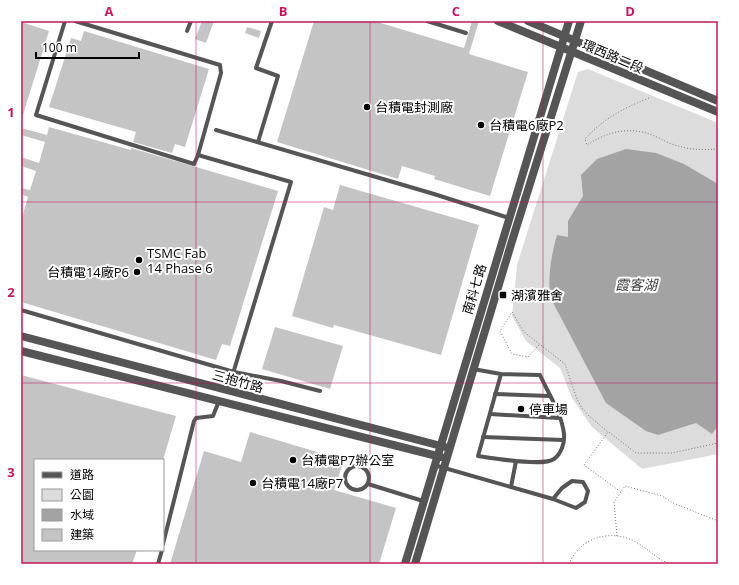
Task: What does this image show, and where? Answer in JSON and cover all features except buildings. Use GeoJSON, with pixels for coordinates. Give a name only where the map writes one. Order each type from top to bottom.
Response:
{"type":"FeatureCollection","features":[{"type":"Feature","properties":{"kind":"street","name":"環西路二段"},"geometry":{"type":"LineString","coordinates":[[498,21],[718,112]]}},
{"type":"Feature","properties":{"kind":"street"},"geometry":{"type":"LineString","coordinates":[[528,21],[565,36]]}},
{"type":"Feature","properties":{"kind":"street","name":"南科七路"},"geometry":{"type":"LineString","coordinates":[[404,564],[569,21]]}},
{"type":"Feature","properties":{"kind":"street"},"geometry":{"type":"LineString","coordinates":[[575,40],[581,21]]}},
{"type":"Feature","properties":{"kind":"street","name":"環西路二段"},"geometry":{"type":"LineString","coordinates":[[565,36],[718,101]]}},
{"type":"Feature","properties":{"kind":"street","name":"南科七路"},"geometry":{"type":"LineString","coordinates":[[415,564],[512,241],[575,40]]}},
{"type":"Feature","properties":{"kind":"street","name":"三抱竹路"},"geometry":{"type":"LineString","coordinates":[[21,336],[450,448]]}},
{"type":"Feature","properties":{"kind":"street","name":"三抱竹路"},"geometry":{"type":"LineString","coordinates":[[21,350],[446,459]]}},
{"type":"Feature","properties":{"kind":"lane"},"geometry":{"type":"LineString","coordinates":[[65,21],[36,115],[194,164],[198,155],[221,73],[220,65],[75,21]]}},
{"type":"Feature","properties":{"kind":"lane"},"geometry":{"type":"LineString","coordinates":[[96,21],[97,28]]}},
{"type":"Feature","properties":{"kind":"lane"},"geometry":{"type":"LineString","coordinates":[[187,31],[191,21]]}},
{"type":"Feature","properties":{"kind":"lane"},"geometry":{"type":"LineString","coordinates":[[258,142],[278,76],[256,68],[272,21]]}},
{"type":"Feature","properties":{"kind":"lane"},"geometry":{"type":"LineString","coordinates":[[427,21],[466,33]]}},
{"type":"Feature","properties":{"kind":"lane"},"geometry":{"type":"LineString","coordinates":[[216,130],[427,192],[509,218]]}},
{"type":"Feature","properties":{"kind":"lane"},"geometry":{"type":"LineString","coordinates":[[198,155],[291,182],[228,390]]}},
{"type":"Feature","properties":{"kind":"lane"},"geometry":{"type":"LineString","coordinates":[[502,238],[512,241]]}},
{"type":"Feature","properties":{"kind":"lane"},"geometry":{"type":"LineString","coordinates":[[21,310],[234,372],[281,381],[320,391]]}},
{"type":"Feature","properties":{"kind":"lane"},"geometry":{"type":"LineString","coordinates":[[473,369],[501,374],[540,375],[559,418],[564,435],[562,450],[554,460],[540,462],[516,461],[478,456],[501,374]]}},
{"type":"Feature","properties":{"kind":"lane"},"geometry":{"type":"LineString","coordinates":[[495,394],[549,396]]}},
{"type":"Feature","properties":{"kind":"lane"},"geometry":{"type":"LineString","coordinates":[[164,540],[194,421],[196,418],[213,416],[219,402]]}},
{"type":"Feature","properties":{"kind":"lane"},"geometry":{"type":"LineString","coordinates":[[490,414],[559,418]]}},
{"type":"Feature","properties":{"kind":"lane"},"geometry":{"type":"LineString","coordinates":[[484,438],[563,440]]}},
{"type":"Feature","properties":{"kind":"lane"},"geometry":{"type":"LineString","coordinates":[[511,487],[516,461]]}},
{"type":"Feature","properties":{"kind":"lane"},"geometry":{"type":"LineString","coordinates":[[434,464],[553,499],[576,508],[585,502],[588,492],[583,482],[572,481],[562,488],[553,499]]}},
{"type":"Feature","properties":{"kind":"lane"},"geometry":{"type":"LineString","coordinates":[[368,484],[369,474],[363,467],[353,467],[346,474],[347,483],[351,488],[360,489],[368,484],[423,501]]}},
{"type":"Feature","properties":{"kind":"lane"},"geometry":{"type":"LineString","coordinates":[[158,564],[162,551]]}},
{"type":"Feature","properties":{"kind":"path"},"geometry":{"type":"LineString","coordinates":[[649,98],[628,106],[601,122],[586,139],[587,145],[610,133],[634,130],[653,135],[673,145],[686,148],[718,149]]}},
{"type":"Feature","properties":{"kind":"path"},"geometry":{"type":"LineString","coordinates":[[539,345],[528,357],[512,354],[500,331],[512,312],[524,332],[565,364],[577,399],[589,416],[636,453],[672,453],[718,443]]}},
{"type":"Feature","properties":{"kind":"path"},"geometry":{"type":"LineString","coordinates":[[608,432],[584,466],[621,492]]}},
{"type":"Feature","properties":{"kind":"path"},"geometry":{"type":"LineString","coordinates":[[617,536],[614,502],[625,486],[662,496],[673,503],[718,521]]}},
{"type":"Feature","properties":{"kind":"path"},"geometry":{"type":"LineString","coordinates":[[569,564],[573,555],[585,543],[604,536],[617,536],[637,543],[670,564]]}},
{"type":"Feature","properties":{"kind":"green space","name":"霞客湖"},"geometry":{"type":"Polygon","coordinates":[[[588,69],[718,123],[718,454],[642,469],[592,427],[572,398],[560,368],[526,341],[512,316],[517,265],[578,72],[588,69]]]}},
{"type":"Feature","properties":{"kind":"water","name":"霞客湖"},"geometry":{"type":"Polygon","coordinates":[[[626,149],[656,153],[684,164],[718,184],[718,426],[712,434],[696,423],[658,435],[646,431],[606,403],[550,297],[550,273],[557,235],[568,237],[568,221],[583,196],[581,175],[597,159],[626,149]]]}},
{"type":"Feature","properties":{"kind":"place","name":"台積電封測廠"},"geometry":{"type":"Point","coordinates":[367,107]}},
{"type":"Feature","properties":{"kind":"place","name":"台積電6廠P2"},"geometry":{"type":"Point","coordinates":[481,125]}},
{"type":"Feature","properties":{"kind":"place","name":"TSMC Fab 14 Phase 6"},"geometry":{"type":"Point","coordinates":[139,260]}},
{"type":"Feature","properties":{"kind":"place","name":"台積電14廠P6"},"geometry":{"type":"Point","coordinates":[137,272]}},
{"type":"Feature","properties":{"kind":"place","name":"湖濱雅舍"},"geometry":{"type":"Point","coordinates":[503,295]}},
{"type":"Feature","properties":{"kind":"place","name":"停車場"},"geometry":{"type":"Point","coordinates":[521,409]}},
{"type":"Feature","properties":{"kind":"place","name":"台積電P7辦公室"},"geometry":{"type":"Point","coordinates":[293,460]}},
{"type":"Feature","properties":{"kind":"place","name":"台積電14廠P7"},"geometry":{"type":"Point","coordinates":[253,483]}}]}
